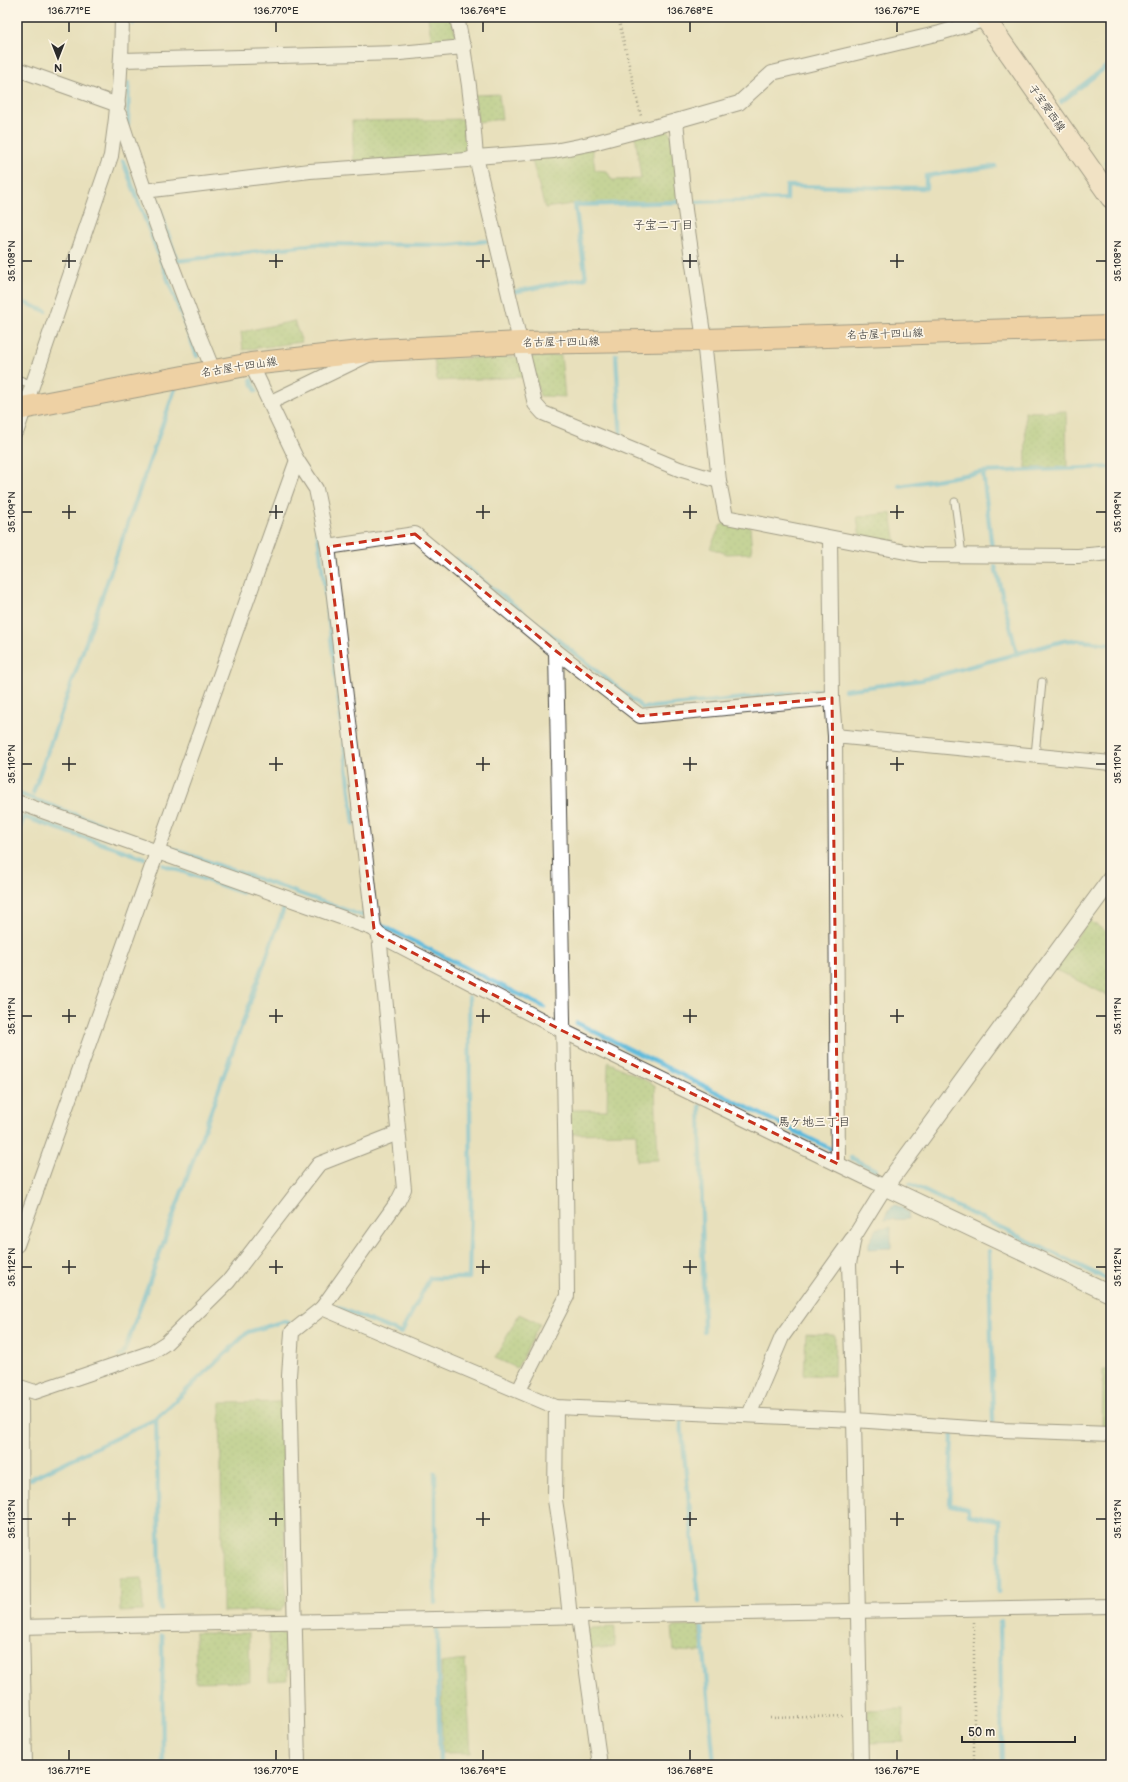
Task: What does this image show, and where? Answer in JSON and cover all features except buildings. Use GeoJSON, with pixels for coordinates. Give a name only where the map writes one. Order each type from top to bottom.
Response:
{"type":"FeatureCollection","features":[{"type":"Feature","properties":{"kind":"main road","name":"子宝愛西線"},"geometry":{"type":"LineString","coordinates":[[987,18],[1111,198]]}},
{"type":"Feature","properties":{"kind":"main road","name":"名古屋十四山線"},"geometry":{"type":"LineString","coordinates":[[21,408],[213,370],[250,364],[378,350],[520,343],[704,340],[1111,328]]}},
{"type":"Feature","properties":{"kind":"street"},"geometry":{"type":"LineString","coordinates":[[17,430],[21,408],[32,385],[111,156],[118,108],[122,60],[122,17]]}},
{"type":"Feature","properties":{"kind":"street"},"geometry":{"type":"LineString","coordinates":[[457,17],[464,47],[474,117],[476,157],[535,404],[543,413],[680,469],[719,481]]}},
{"type":"Feature","properties":{"kind":"street"},"geometry":{"type":"LineString","coordinates":[[144,191],[310,171],[467,160],[476,157],[554,151],[589,144],[739,103],[772,73],[940,33],[987,18]]}},
{"type":"Feature","properties":{"kind":"street"},"geometry":{"type":"LineString","coordinates":[[122,60],[400,53],[464,47]]}},
{"type":"Feature","properties":{"kind":"street"},"geometry":{"type":"LineString","coordinates":[[17,69],[118,108]]}},
{"type":"Feature","properties":{"kind":"street"},"geometry":{"type":"LineString","coordinates":[[118,108],[144,191],[186,305],[213,370]]}},
{"type":"Feature","properties":{"kind":"street"},"geometry":{"type":"LineString","coordinates":[[676,121],[685,210],[704,340],[719,481],[726,517],[922,555],[1078,556],[1111,552]]}},
{"type":"Feature","properties":{"kind":"street"},"geometry":{"type":"LineString","coordinates":[[269,402],[378,350]]}},
{"type":"Feature","properties":{"kind":"street"},"geometry":{"type":"LineString","coordinates":[[250,364],[297,460],[316,489],[328,547],[376,932],[404,1189],[398,1201],[322,1308],[292,1332],[289,1376],[298,1765]]}},
{"type":"Feature","properties":{"kind":"street"},"geometry":{"type":"LineString","coordinates":[[17,1245],[297,460]]}},
{"type":"Feature","properties":{"kind":"street"},"geometry":{"type":"LineString","coordinates":[[328,547],[415,534],[556,651],[640,716],[832,698]]}},
{"type":"Feature","properties":{"kind":"street"},"geometry":{"type":"LineString","coordinates":[[830,538],[832,698],[835,736],[838,1164]]}},
{"type":"Feature","properties":{"kind":"street"},"geometry":{"type":"LineString","coordinates":[[519,1390],[566,1296],[566,1170],[556,651]]}},
{"type":"Feature","properties":{"kind":"street"},"geometry":{"type":"LineString","coordinates":[[835,736],[1111,763]]}},
{"type":"Feature","properties":{"kind":"street"},"geometry":{"type":"LineString","coordinates":[[17,802],[376,932],[563,1031],[885,1187],[1111,1294]]}},
{"type":"Feature","properties":{"kind":"street"},"geometry":{"type":"LineString","coordinates":[[749,1415],[782,1337],[854,1237],[885,1187],[1111,878]]}},
{"type":"Feature","properties":{"kind":"street"},"geometry":{"type":"LineString","coordinates":[[17,1387],[35,1392],[152,1352],[166,1343],[228,1282],[319,1164],[398,1133]]}},
{"type":"Feature","properties":{"kind":"street"},"geometry":{"type":"LineString","coordinates":[[854,1237],[849,1264],[854,1420],[861,1765]]}},
{"type":"Feature","properties":{"kind":"street"},"geometry":{"type":"LineString","coordinates":[[322,1308],[519,1390],[556,1407],[854,1420],[1001,1430],[1111,1434]]}},
{"type":"Feature","properties":{"kind":"street"},"geometry":{"type":"LineString","coordinates":[[17,1387],[21,1398],[19,1627],[25,1765]]}},
{"type":"Feature","properties":{"kind":"street"},"geometry":{"type":"LineString","coordinates":[[556,1407],[555,1500],[600,1765]]}},
{"type":"Feature","properties":{"kind":"street"},"geometry":{"type":"LineString","coordinates":[[19,1627],[1111,1606]]}},
{"type":"Feature","properties":{"kind":"lane"},"geometry":{"type":"LineString","coordinates":[[17,379],[32,385]]}},
{"type":"Feature","properties":{"kind":"lane"},"geometry":{"type":"LineString","coordinates":[[955,502],[962,555]]}},
{"type":"Feature","properties":{"kind":"lane"},"geometry":{"type":"LineString","coordinates":[[1035,755],[1042,682]]}},
{"type":"Feature","properties":{"kind":"path"},"geometry":{"type":"LineString","coordinates":[[618,17],[644,128]]}},
{"type":"Feature","properties":{"kind":"path"},"geometry":{"type":"LineString","coordinates":[[974,1608],[974,1765]]}},
{"type":"Feature","properties":{"kind":"path"},"geometry":{"type":"LineString","coordinates":[[770,1718],[860,1716]]}},
{"type":"Feature","properties":{"kind":"highlighted area"},"geometry":{"type":"Polygon","coordinates":[[[415,534],[556,651],[640,716],[832,698],[838,1164],[563,1031],[379,935],[374,929],[328,547],[415,534]]]}},
{"type":"Feature","properties":{"kind":"green space"},"geometry":{"type":"Polygon","coordinates":[[[428,17],[451,17],[457,40],[432,45],[428,17]]]}},
{"type":"Feature","properties":{"kind":"green space"},"geometry":{"type":"Polygon","coordinates":[[[499,94],[502,119],[478,122],[474,95],[499,94]]]}},
{"type":"Feature","properties":{"kind":"green space"},"geometry":{"type":"Polygon","coordinates":[[[466,119],[467,154],[354,163],[352,121],[466,119]]]}},
{"type":"Feature","properties":{"kind":"green space"},"geometry":{"type":"Polygon","coordinates":[[[667,127],[674,141],[681,200],[572,204],[545,208],[531,157],[592,147],[595,170],[607,171],[612,180],[641,179],[635,134],[667,127]]]}},
{"type":"Feature","properties":{"kind":"green space"},"geometry":{"type":"Polygon","coordinates":[[[294,321],[302,342],[243,350],[241,332],[294,321]]]}},
{"type":"Feature","properties":{"kind":"green space"},"geometry":{"type":"Polygon","coordinates":[[[561,355],[565,397],[540,396],[530,357],[561,355]]]}},
{"type":"Feature","properties":{"kind":"green space"},"geometry":{"type":"Polygon","coordinates":[[[521,357],[525,377],[437,381],[434,359],[521,357]]]}},
{"type":"Feature","properties":{"kind":"green space"},"geometry":{"type":"Polygon","coordinates":[[[1066,411],[1067,467],[1026,468],[1025,412],[1066,411]]]}},
{"type":"Feature","properties":{"kind":"green space"},"geometry":{"type":"Polygon","coordinates":[[[891,513],[896,544],[860,538],[857,517],[891,513]]]}},
{"type":"Feature","properties":{"kind":"green space"},"geometry":{"type":"Polygon","coordinates":[[[725,523],[750,526],[752,553],[727,554],[710,548],[720,526],[725,523]]]}},
{"type":"Feature","properties":{"kind":"green space"},"geometry":{"type":"Polygon","coordinates":[[[1089,920],[1111,935],[1111,997],[1054,969],[1089,920]]]}},
{"type":"Feature","properties":{"kind":"green space"},"geometry":{"type":"Polygon","coordinates":[[[608,1062],[655,1085],[658,1160],[637,1161],[636,1133],[569,1134],[569,1110],[607,1110],[608,1062]]]}},
{"type":"Feature","properties":{"kind":"green space"},"geometry":{"type":"Polygon","coordinates":[[[519,1314],[540,1324],[517,1368],[495,1358],[519,1314]]]}},
{"type":"Feature","properties":{"kind":"green space"},"geometry":{"type":"Polygon","coordinates":[[[806,1334],[835,1335],[834,1376],[804,1375],[806,1334]]]}},
{"type":"Feature","properties":{"kind":"green space"},"geometry":{"type":"Polygon","coordinates":[[[1103,1370],[1111,1370],[1111,1429],[1102,1429],[1103,1370]]]}},
{"type":"Feature","properties":{"kind":"green space"},"geometry":{"type":"Polygon","coordinates":[[[282,1402],[286,1604],[281,1610],[223,1612],[220,1403],[282,1402]]]}},
{"type":"Feature","properties":{"kind":"green space"},"geometry":{"type":"Polygon","coordinates":[[[142,1578],[143,1611],[120,1612],[119,1579],[142,1578]]]}},
{"type":"Feature","properties":{"kind":"green space"},"geometry":{"type":"Polygon","coordinates":[[[699,1626],[702,1652],[674,1651],[672,1627],[699,1626]]]}},
{"type":"Feature","properties":{"kind":"green space"},"geometry":{"type":"Polygon","coordinates":[[[615,1627],[615,1647],[588,1649],[586,1633],[591,1628],[615,1627]]]}},
{"type":"Feature","properties":{"kind":"green space"},"geometry":{"type":"Polygon","coordinates":[[[269,1632],[282,1632],[287,1638],[288,1680],[269,1681],[269,1632]]]}},
{"type":"Feature","properties":{"kind":"green space"},"geometry":{"type":"Polygon","coordinates":[[[195,1633],[249,1633],[250,1681],[196,1682],[195,1633]]]}},
{"type":"Feature","properties":{"kind":"green space"},"geometry":{"type":"Polygon","coordinates":[[[465,1660],[471,1753],[442,1753],[441,1663],[465,1660]]]}},
{"type":"Feature","properties":{"kind":"green space"},"geometry":{"type":"Polygon","coordinates":[[[903,1709],[903,1742],[869,1743],[867,1710],[903,1709]]]}},
{"type":"Feature","properties":{"kind":"water"},"geometry":{"type":"Polygon","coordinates":[[[896,1205],[909,1212],[908,1219],[883,1220],[892,1206],[896,1205]]]}},
{"type":"Feature","properties":{"kind":"water"},"geometry":{"type":"Polygon","coordinates":[[[891,1227],[891,1248],[869,1249],[869,1243],[877,1228],[891,1227]]]}},
{"type":"Feature","properties":{"kind":"waterway"},"geometry":{"type":"LineString","coordinates":[[133,17],[133,24]]}},
{"type":"Feature","properties":{"kind":"waterway"},"geometry":{"type":"LineString","coordinates":[[1061,102],[1111,63]]}},
{"type":"Feature","properties":{"kind":"waterway"},"geometry":{"type":"LineString","coordinates":[[128,124],[129,83]]}},
{"type":"Feature","properties":{"kind":"waterway"},"geometry":{"type":"LineString","coordinates":[[123,161],[197,356]]}},
{"type":"Feature","properties":{"kind":"waterway"},"geometry":{"type":"LineString","coordinates":[[1106,162],[1111,161]]}},
{"type":"Feature","properties":{"kind":"waterway"},"geometry":{"type":"LineString","coordinates":[[695,202],[787,199],[787,186],[926,188],[926,176],[995,166]]}},
{"type":"Feature","properties":{"kind":"waterway"},"geometry":{"type":"LineString","coordinates":[[157,200],[177,261],[317,244],[449,245],[486,241]]}},
{"type":"Feature","properties":{"kind":"waterway"},"geometry":{"type":"LineString","coordinates":[[513,292],[586,278],[575,205],[681,202]]}},
{"type":"Feature","properties":{"kind":"waterway"},"geometry":{"type":"LineString","coordinates":[[17,300],[46,311]]}},
{"type":"Feature","properties":{"kind":"waterway"},"geometry":{"type":"LineString","coordinates":[[616,355],[621,440]]}},
{"type":"Feature","properties":{"kind":"waterway"},"geometry":{"type":"LineString","coordinates":[[251,380],[256,391]]}},
{"type":"Feature","properties":{"kind":"waterway"},"geometry":{"type":"LineString","coordinates":[[33,793],[175,389]]}},
{"type":"Feature","properties":{"kind":"waterway"},"geometry":{"type":"LineString","coordinates":[[983,472],[1111,467]]}},
{"type":"Feature","properties":{"kind":"waterway"},"geometry":{"type":"LineString","coordinates":[[899,486],[983,472],[992,549]]}},
{"type":"Feature","properties":{"kind":"waterway"},"geometry":{"type":"LineString","coordinates":[[317,526],[354,824]]}},
{"type":"Feature","properties":{"kind":"waterway"},"geometry":{"type":"LineString","coordinates":[[456,559],[643,708],[826,690]]}},
{"type":"Feature","properties":{"kind":"waterway"},"geometry":{"type":"LineString","coordinates":[[995,566],[1017,654]]}},
{"type":"Feature","properties":{"kind":"waterway"},"geometry":{"type":"LineString","coordinates":[[845,690],[921,680],[1063,641],[1072,640],[1111,644]]}},
{"type":"Feature","properties":{"kind":"waterway"},"geometry":{"type":"LineString","coordinates":[[17,793],[148,841]]}},
{"type":"Feature","properties":{"kind":"waterway"},"geometry":{"type":"LineString","coordinates":[[17,835],[24,817],[145,858]]}},
{"type":"Feature","properties":{"kind":"waterway"},"geometry":{"type":"LineString","coordinates":[[173,849],[363,916],[365,907]]}},
{"type":"Feature","properties":{"kind":"waterway"},"geometry":{"type":"LineString","coordinates":[[164,865],[242,893]]}},
{"type":"Feature","properties":{"kind":"waterway"},"geometry":{"type":"LineString","coordinates":[[119,1356],[123,1355],[284,908]]}},
{"type":"Feature","properties":{"kind":"waterway"},"geometry":{"type":"LineString","coordinates":[[379,924],[544,1007]]}},
{"type":"Feature","properties":{"kind":"waterway"},"geometry":{"type":"LineString","coordinates":[[337,1307],[401,1333],[430,1278],[469,1278],[471,1209],[469,997]]}},
{"type":"Feature","properties":{"kind":"waterway"},"geometry":{"type":"LineString","coordinates":[[577,1023],[831,1149]]}},
{"type":"Feature","properties":{"kind":"waterway"},"geometry":{"type":"LineString","coordinates":[[700,1106],[704,1331]]}},
{"type":"Feature","properties":{"kind":"waterway"},"geometry":{"type":"LineString","coordinates":[[851,1158],[876,1170]]}},
{"type":"Feature","properties":{"kind":"waterway"},"geometry":{"type":"LineString","coordinates":[[910,1184],[1111,1281]]}},
{"type":"Feature","properties":{"kind":"waterway"},"geometry":{"type":"LineString","coordinates":[[989,1251],[993,1422]]}},
{"type":"Feature","properties":{"kind":"waterway"},"geometry":{"type":"LineString","coordinates":[[30,1479],[156,1419],[248,1332],[285,1321],[290,1324]]}},
{"type":"Feature","properties":{"kind":"waterway"},"geometry":{"type":"LineString","coordinates":[[156,1419],[161,1609]]}},
{"type":"Feature","properties":{"kind":"waterway"},"geometry":{"type":"LineString","coordinates":[[681,1423],[699,1601]]}},
{"type":"Feature","properties":{"kind":"waterway"},"geometry":{"type":"LineString","coordinates":[[952,1435],[950,1505],[968,1508],[968,1515],[999,1520],[999,1593]]}},
{"type":"Feature","properties":{"kind":"waterway"},"geometry":{"type":"LineString","coordinates":[[435,1473],[435,1603]]}},
{"type":"Feature","properties":{"kind":"waterway"},"geometry":{"type":"LineString","coordinates":[[1000,1621],[1002,1765]]}},
{"type":"Feature","properties":{"kind":"waterway"},"geometry":{"type":"LineString","coordinates":[[702,1628],[714,1765]]}},
{"type":"Feature","properties":{"kind":"waterway"},"geometry":{"type":"LineString","coordinates":[[437,1629],[440,1765]]}},
{"type":"Feature","properties":{"kind":"waterway"},"geometry":{"type":"LineString","coordinates":[[162,1636],[163,1765]]}},
{"type":"Feature","properties":{"kind":"district","name":"子宝二丁目"},"geometry":{"type":"Point","coordinates":[663,225]}},
{"type":"Feature","properties":{"kind":"district","name":"馬ケ地三丁目"},"geometry":{"type":"Point","coordinates":[814,1122]}}]}
